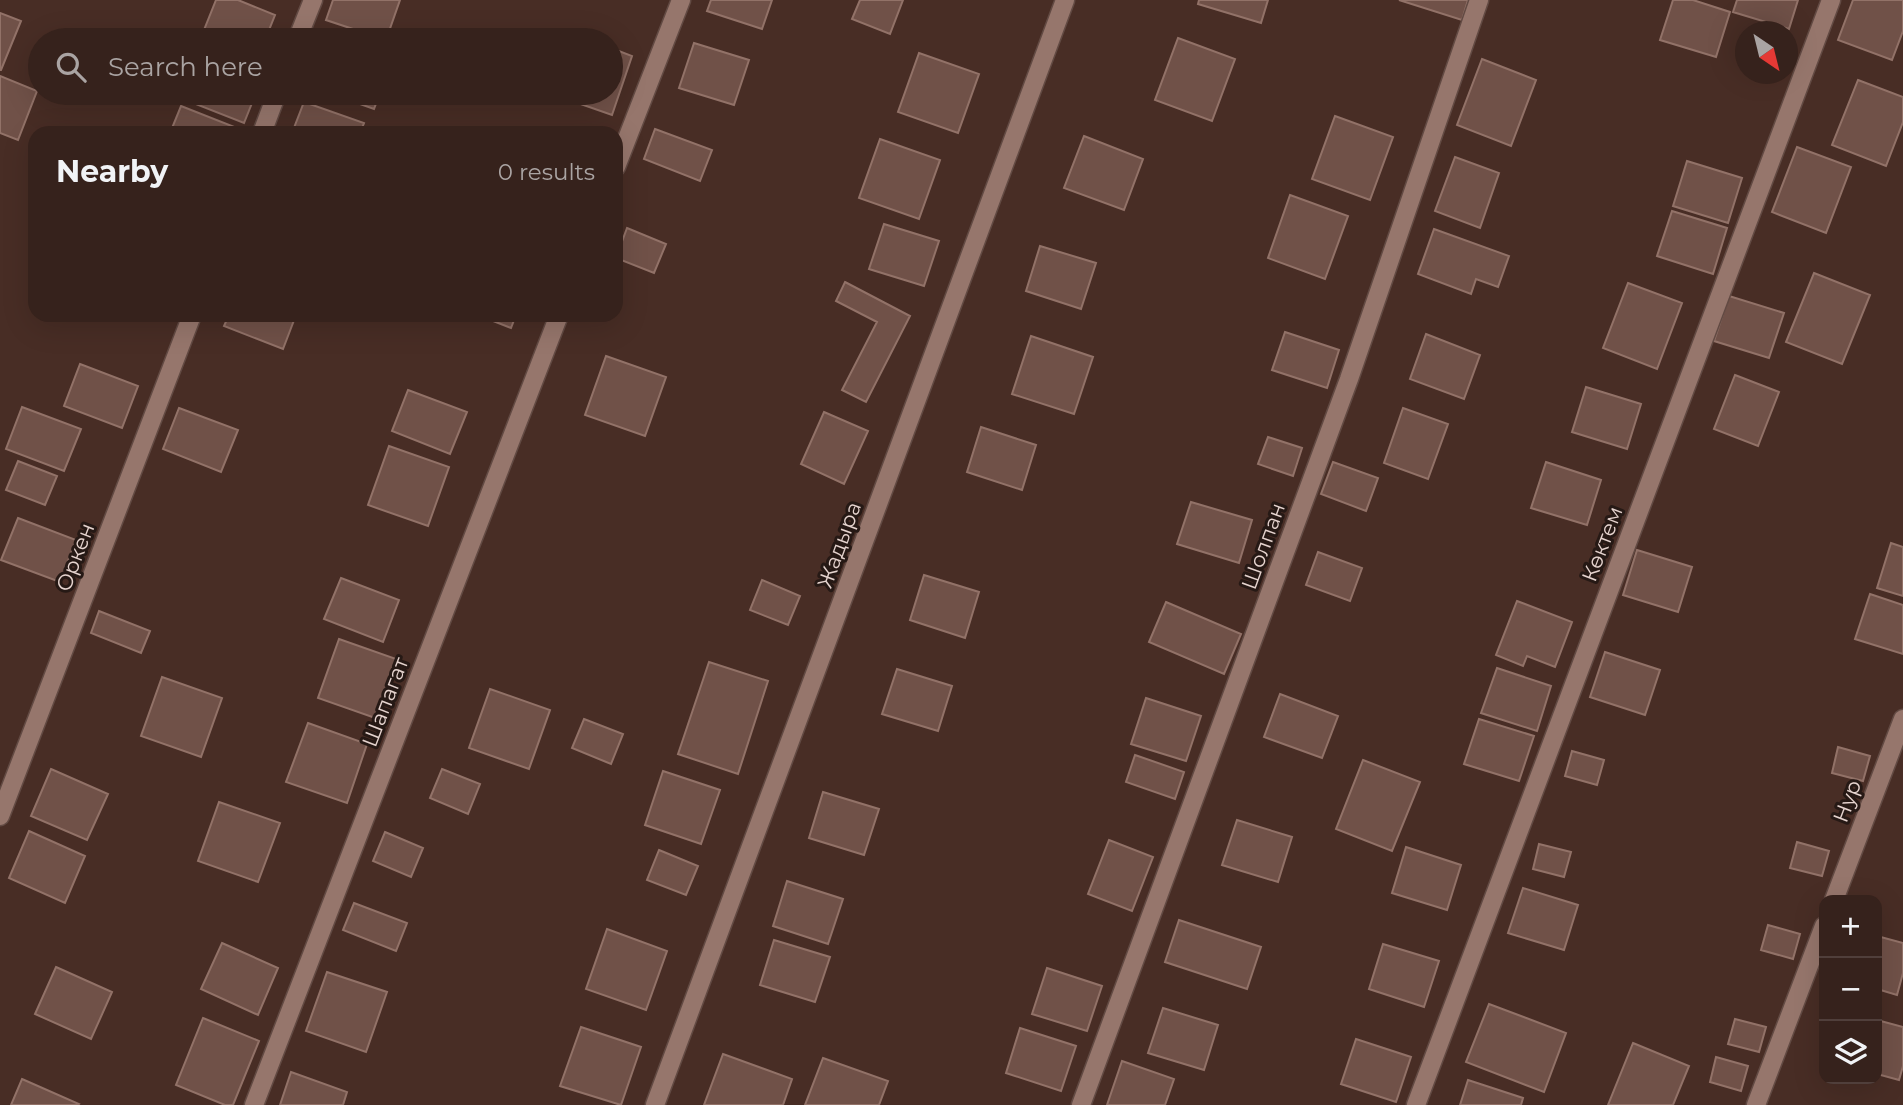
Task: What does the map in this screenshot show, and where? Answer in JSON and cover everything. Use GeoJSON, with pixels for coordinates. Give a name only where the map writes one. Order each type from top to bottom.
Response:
{"type":"FeatureCollection","features":[{"type":"Feature","properties":{"kind":"street"},"geometry":{"type":"LineString","coordinates":[[302,28],[313,0]]}},
{"type":"Feature","properties":{"kind":"street"},"geometry":{"type":"LineString","coordinates":[[623,149],[681,0]]}},
{"type":"Feature","properties":{"kind":"street","name":"Жадыра"},"geometry":{"type":"LineString","coordinates":[[655,1105],[1065,0]]}},
{"type":"Feature","properties":{"kind":"street","name":"Шолпан"},"geometry":{"type":"LineString","coordinates":[[1081,1105],[1349,379],[1479,0]]}},
{"type":"Feature","properties":{"kind":"street","name":"Көктем"},"geometry":{"type":"LineString","coordinates":[[1416,1105],[1831,0]]}},
{"type":"Feature","properties":{"kind":"street"},"geometry":{"type":"LineString","coordinates":[[265,126],[272,105]]}},
{"type":"Feature","properties":{"kind":"street","name":"Оркен"},"geometry":{"type":"LineString","coordinates":[[0,816],[189,322]]}},
{"type":"Feature","properties":{"kind":"street","name":"Шапагат"},"geometry":{"type":"LineString","coordinates":[[254,1105],[556,322]]}},
{"type":"Feature","properties":{"kind":"street","name":"Нур"},"geometry":{"type":"LineString","coordinates":[[1836,895],[1903,719]]}},
{"type":"Feature","properties":{"kind":"street"},"geometry":{"type":"LineString","coordinates":[[1756,1105],[1819,939]]}},
{"type":"Feature","properties":{"kind":"building"},"geometry":{"type":"Polygon","coordinates":[[[216,0],[238,0],[275,15],[270,28],[205,28],[216,0]]]}},
{"type":"Feature","properties":{"kind":"building"},"geometry":{"type":"Polygon","coordinates":[[[333,0],[400,0],[390,28],[350,28],[326,20],[333,0]]]}},
{"type":"Feature","properties":{"kind":"building"},"geometry":{"type":"Polygon","coordinates":[[[711,0],[772,0],[762,29],[707,11],[711,0]]]}},
{"type":"Feature","properties":{"kind":"building"},"geometry":{"type":"Polygon","coordinates":[[[860,0],[903,0],[890,34],[852,19],[860,0]]]}},
{"type":"Feature","properties":{"kind":"building"},"geometry":{"type":"Polygon","coordinates":[[[1199,0],[1268,0],[1261,23],[1198,4],[1199,0]]]}},
{"type":"Feature","properties":{"kind":"building"},"geometry":{"type":"Polygon","coordinates":[[[1399,0],[1468,0],[1462,20],[1399,0]]]}},
{"type":"Feature","properties":{"kind":"building"},"geometry":{"type":"Polygon","coordinates":[[[1673,0],[1693,0],[1730,12],[1716,57],[1660,40],[1673,0]]]}},
{"type":"Feature","properties":{"kind":"building"},"geometry":{"type":"Polygon","coordinates":[[[1737,0],[1798,0],[1791,21],[1763,21],[1733,12],[1737,0]]]}},
{"type":"Feature","properties":{"kind":"building"},"geometry":{"type":"Polygon","coordinates":[[[1853,0],[1903,0],[1903,31],[1892,60],[1838,40],[1853,0]]]}},
{"type":"Feature","properties":{"kind":"building"},"geometry":{"type":"Polygon","coordinates":[[[0,13],[21,21],[1,70],[0,70],[0,13]]]}},
{"type":"Feature","properties":{"kind":"building"},"geometry":{"type":"Polygon","coordinates":[[[1178,38],[1235,59],[1212,121],[1155,100],[1178,38]]]}},
{"type":"Feature","properties":{"kind":"building"},"geometry":{"type":"Polygon","coordinates":[[[694,43],[749,60],[734,105],[679,88],[694,43]]]}},
{"type":"Feature","properties":{"kind":"building"},"geometry":{"type":"Polygon","coordinates":[[[623,53],[632,56],[623,83],[623,53]]]}},
{"type":"Feature","properties":{"kind":"building"},"geometry":{"type":"Polygon","coordinates":[[[919,53],[979,74],[958,133],[898,112],[919,53]]]}},
{"type":"Feature","properties":{"kind":"building"},"geometry":{"type":"Polygon","coordinates":[[[1482,59],[1536,80],[1511,146],[1457,125],[1482,59]]]}},
{"type":"Feature","properties":{"kind":"building"},"geometry":{"type":"Polygon","coordinates":[[[0,76],[28,87],[28,105],[32,105],[18,140],[0,133],[0,76]]]}},
{"type":"Feature","properties":{"kind":"building"},"geometry":{"type":"Polygon","coordinates":[[[1858,80],[1903,97],[1903,122],[1886,166],[1832,145],[1858,80]]]}},
{"type":"Feature","properties":{"kind":"building"},"geometry":{"type":"Polygon","coordinates":[[[198,105],[251,105],[244,123],[198,105]]]}},
{"type":"Feature","properties":{"kind":"building"},"geometry":{"type":"Polygon","coordinates":[[[303,105],[313,105],[364,123],[363,126],[295,126],[303,105]]]}},
{"type":"Feature","properties":{"kind":"building"},"geometry":{"type":"Polygon","coordinates":[[[583,105],[615,105],[612,115],[583,105]]]}},
{"type":"Feature","properties":{"kind":"building"},"geometry":{"type":"Polygon","coordinates":[[[181,106],[232,126],[173,126],[181,106]]]}},
{"type":"Feature","properties":{"kind":"building"},"geometry":{"type":"Polygon","coordinates":[[[1335,116],[1393,137],[1370,200],[1312,179],[1335,116]]]}},
{"type":"Feature","properties":{"kind":"building"},"geometry":{"type":"Polygon","coordinates":[[[655,129],[712,150],[700,181],[644,159],[655,129]]]}},
{"type":"Feature","properties":{"kind":"building"},"geometry":{"type":"Polygon","coordinates":[[[1084,136],[1143,159],[1124,210],[1064,188],[1084,136]]]}},
{"type":"Feature","properties":{"kind":"building"},"geometry":{"type":"Polygon","coordinates":[[[880,139],[940,160],[919,219],[859,198],[880,139]]]}},
{"type":"Feature","properties":{"kind":"building"},"geometry":{"type":"Polygon","coordinates":[[[1797,147],[1851,167],[1826,233],[1772,212],[1797,147]]]}},
{"type":"Feature","properties":{"kind":"building"},"geometry":{"type":"Polygon","coordinates":[[[1455,157],[1499,173],[1480,228],[1435,211],[1455,157]]]}},
{"type":"Feature","properties":{"kind":"building"},"geometry":{"type":"Polygon","coordinates":[[[1687,161],[1742,178],[1728,223],[1673,206],[1687,161]]]}},
{"type":"Feature","properties":{"kind":"building"},"geometry":{"type":"Polygon","coordinates":[[[1290,195],[1348,216],[1325,279],[1268,258],[1290,195]]]}},
{"type":"Feature","properties":{"kind":"building"},"geometry":{"type":"Polygon","coordinates":[[[1672,211],[1727,228],[1713,274],[1657,256],[1672,211]]]}},
{"type":"Feature","properties":{"kind":"building"},"geometry":{"type":"Polygon","coordinates":[[[884,224],[939,241],[924,286],[869,269],[884,224]]]}},
{"type":"Feature","properties":{"kind":"building"},"geometry":{"type":"Polygon","coordinates":[[[627,228],[666,244],[654,273],[623,261],[623,239],[627,228]]]}},
{"type":"Feature","properties":{"kind":"building"},"geometry":{"type":"Polygon","coordinates":[[[1434,229],[1509,256],[1498,287],[1476,279],[1471,294],[1418,274],[1434,229]]]}},
{"type":"Feature","properties":{"kind":"building"},"geometry":{"type":"Polygon","coordinates":[[[1040,246],[1096,263],[1081,309],[1026,291],[1040,246]]]}},
{"type":"Feature","properties":{"kind":"building"},"geometry":{"type":"Polygon","coordinates":[[[1814,273],[1870,295],[1842,364],[1786,342],[1814,273]]]}},
{"type":"Feature","properties":{"kind":"building"},"geometry":{"type":"Polygon","coordinates":[[[845,282],[910,316],[866,402],[842,390],[877,322],[836,301],[845,282]]]}},
{"type":"Feature","properties":{"kind":"building"},"geometry":{"type":"Polygon","coordinates":[[[1628,283],[1682,303],[1657,369],[1603,348],[1628,283]]]}},
{"type":"Feature","properties":{"kind":"building"},"geometry":{"type":"Polygon","coordinates":[[[1729,296],[1784,313],[1769,358],[1714,341],[1729,296]]]}},
{"type":"Feature","properties":{"kind":"building"},"geometry":{"type":"Polygon","coordinates":[[[226,322],[293,322],[283,349],[224,326],[226,322]]]}},
{"type":"Feature","properties":{"kind":"building"},"geometry":{"type":"Polygon","coordinates":[[[496,322],[513,322],[511,328],[496,322]]]}},
{"type":"Feature","properties":{"kind":"building"},"geometry":{"type":"Polygon","coordinates":[[[1285,332],[1339,350],[1327,388],[1272,370],[1285,332]]]}},
{"type":"Feature","properties":{"kind":"building"},"geometry":{"type":"Polygon","coordinates":[[[1426,334],[1480,355],[1464,399],[1410,379],[1426,334]]]}},
{"type":"Feature","properties":{"kind":"building"},"geometry":{"type":"Polygon","coordinates":[[[1031,336],[1093,357],[1074,414],[1012,394],[1031,336]]]}},
{"type":"Feature","properties":{"kind":"building"},"geometry":{"type":"Polygon","coordinates":[[[606,356],[666,377],[645,436],[585,415],[606,356]]]}},
{"type":"Feature","properties":{"kind":"building"},"geometry":{"type":"Polygon","coordinates":[[[80,364],[138,386],[122,428],[64,406],[80,364]]]}},
{"type":"Feature","properties":{"kind":"building"},"geometry":{"type":"Polygon","coordinates":[[[1735,375],[1779,392],[1758,446],[1714,429],[1735,375]]]}},
{"type":"Feature","properties":{"kind":"building"},"geometry":{"type":"Polygon","coordinates":[[[1586,387],[1641,404],[1627,449],[1572,432],[1586,387]]]}},
{"type":"Feature","properties":{"kind":"building"},"geometry":{"type":"Polygon","coordinates":[[[408,390],[467,412],[450,454],[392,431],[408,390]]]}},
{"type":"Feature","properties":{"kind":"building"},"geometry":{"type":"Polygon","coordinates":[[[22,407],[81,429],[64,471],[6,449],[22,407]]]}},
{"type":"Feature","properties":{"kind":"building"},"geometry":{"type":"Polygon","coordinates":[[[179,408],[238,430],[221,472],[163,449],[179,408]]]}},
{"type":"Feature","properties":{"kind":"building"},"geometry":{"type":"Polygon","coordinates":[[[1403,408],[1448,424],[1428,479],[1384,463],[1403,408]]]}},
{"type":"Feature","properties":{"kind":"building"},"geometry":{"type":"Polygon","coordinates":[[[824,412],[868,431],[844,484],[801,464],[824,412]]]}},
{"type":"Feature","properties":{"kind":"building"},"geometry":{"type":"Polygon","coordinates":[[[981,427],[1036,445],[1022,490],[967,472],[981,427]]]}},
{"type":"Feature","properties":{"kind":"building"},"geometry":{"type":"Polygon","coordinates":[[[1268,437],[1302,448],[1293,476],[1258,464],[1268,437]]]}},
{"type":"Feature","properties":{"kind":"building"},"geometry":{"type":"Polygon","coordinates":[[[389,446],[449,467],[428,526],[368,505],[389,446]]]}},
{"type":"Feature","properties":{"kind":"building"},"geometry":{"type":"Polygon","coordinates":[[[18,461],[57,476],[45,505],[6,490],[18,461]]]}},
{"type":"Feature","properties":{"kind":"building"},"geometry":{"type":"Polygon","coordinates":[[[1333,462],[1378,478],[1366,511],[1321,494],[1333,462]]]}},
{"type":"Feature","properties":{"kind":"building"},"geometry":{"type":"Polygon","coordinates":[[[1546,462],[1601,480],[1587,525],[1531,508],[1546,462]]]}},
{"type":"Feature","properties":{"kind":"building"},"geometry":{"type":"Polygon","coordinates":[[[1191,502],[1252,520],[1239,563],[1177,544],[1191,502]]]}},
{"type":"Feature","properties":{"kind":"building"},"geometry":{"type":"Polygon","coordinates":[[[18,518],[76,540],[60,582],[1,560],[18,518]]]}},
{"type":"Feature","properties":{"kind":"building"},"geometry":{"type":"Polygon","coordinates":[[[1891,543],[1903,547],[1903,596],[1877,588],[1891,543]]]}},
{"type":"Feature","properties":{"kind":"building"},"geometry":{"type":"Polygon","coordinates":[[[1637,550],[1692,567],[1678,612],[1623,595],[1637,550]]]}},
{"type":"Feature","properties":{"kind":"building"},"geometry":{"type":"Polygon","coordinates":[[[1318,552],[1362,568],[1350,601],[1306,585],[1318,552]]]}},
{"type":"Feature","properties":{"kind":"building"},"geometry":{"type":"Polygon","coordinates":[[[924,575],[979,592],[965,638],[910,620],[924,575]]]}},
{"type":"Feature","properties":{"kind":"building"},"geometry":{"type":"Polygon","coordinates":[[[341,578],[399,600],[383,642],[324,619],[341,578]]]}},
{"type":"Feature","properties":{"kind":"building"},"geometry":{"type":"Polygon","coordinates":[[[762,580],[800,596],[788,625],[750,610],[762,580]]]}},
{"type":"Feature","properties":{"kind":"building"},"geometry":{"type":"Polygon","coordinates":[[[1870,594],[1903,605],[1903,654],[1855,639],[1870,594]]]}},
{"type":"Feature","properties":{"kind":"building"},"geometry":{"type":"Polygon","coordinates":[[[1517,601],[1572,622],[1555,667],[1527,656],[1523,666],[1496,655],[1517,601]]]}},
{"type":"Feature","properties":{"kind":"building"},"geometry":{"type":"Polygon","coordinates":[[[1166,602],[1241,634],[1224,674],[1149,642],[1166,602]]]}},
{"type":"Feature","properties":{"kind":"building"},"geometry":{"type":"Polygon","coordinates":[[[99,611],[150,631],[141,653],[91,633],[99,611]]]}},
{"type":"Feature","properties":{"kind":"building"},"geometry":{"type":"Polygon","coordinates":[[[339,639],[399,660],[378,719],[318,698],[339,639]]]}},
{"type":"Feature","properties":{"kind":"building"},"geometry":{"type":"Polygon","coordinates":[[[1605,652],[1660,670],[1645,715],[1590,697],[1605,652]]]}},
{"type":"Feature","properties":{"kind":"building"},"geometry":{"type":"Polygon","coordinates":[[[709,662],[768,681],[738,774],[678,754],[709,662]]]}},
{"type":"Feature","properties":{"kind":"building"},"geometry":{"type":"Polygon","coordinates":[[[1497,668],[1551,686],[1537,731],[1481,713],[1497,668]]]}},
{"type":"Feature","properties":{"kind":"building"},"geometry":{"type":"Polygon","coordinates":[[[897,669],[952,686],[938,731],[882,714],[897,669]]]}},
{"type":"Feature","properties":{"kind":"building"},"geometry":{"type":"Polygon","coordinates":[[[162,677],[222,698],[201,757],[141,736],[162,677]]]}},
{"type":"Feature","properties":{"kind":"building"},"geometry":{"type":"Polygon","coordinates":[[[490,689],[550,710],[529,769],[469,748],[490,689]]]}},
{"type":"Feature","properties":{"kind":"building"},"geometry":{"type":"Polygon","coordinates":[[[1280,694],[1338,716],[1322,758],[1264,737],[1280,694]]]}},
{"type":"Feature","properties":{"kind":"building"},"geometry":{"type":"Polygon","coordinates":[[[1146,698],[1201,716],[1186,761],[1131,744],[1146,698]]]}},
{"type":"Feature","properties":{"kind":"building"},"geometry":{"type":"Polygon","coordinates":[[[584,719],[623,734],[611,764],[572,748],[584,719]]]}},
{"type":"Feature","properties":{"kind":"building"},"geometry":{"type":"Polygon","coordinates":[[[1479,719],[1534,736],[1519,781],[1464,764],[1479,719]]]}},
{"type":"Feature","properties":{"kind":"building"},"geometry":{"type":"Polygon","coordinates":[[[308,723],[367,744],[347,803],[286,782],[308,723]]]}},
{"type":"Feature","properties":{"kind":"building"},"geometry":{"type":"Polygon","coordinates":[[[1838,747],[1870,756],[1863,781],[1832,773],[1838,747]]]}},
{"type":"Feature","properties":{"kind":"building"},"geometry":{"type":"Polygon","coordinates":[[[1572,751],[1604,760],[1597,785],[1565,776],[1572,751]]]}},
{"type":"Feature","properties":{"kind":"building"},"geometry":{"type":"Polygon","coordinates":[[[1135,755],[1184,772],[1175,799],[1126,782],[1135,755]]]}},
{"type":"Feature","properties":{"kind":"building"},"geometry":{"type":"Polygon","coordinates":[[[1363,760],[1420,782],[1392,851],[1336,829],[1363,760]]]}},
{"type":"Feature","properties":{"kind":"building"},"geometry":{"type":"Polygon","coordinates":[[[51,769],[108,794],[87,840],[31,816],[51,769]]]}},
{"type":"Feature","properties":{"kind":"building"},"geometry":{"type":"Polygon","coordinates":[[[442,769],[480,784],[468,814],[430,798],[442,769]]]}},
{"type":"Feature","properties":{"kind":"building"},"geometry":{"type":"Polygon","coordinates":[[[663,771],[720,790],[701,844],[645,825],[663,771]]]}},
{"type":"Feature","properties":{"kind":"building"},"geometry":{"type":"Polygon","coordinates":[[[823,792],[879,809],[864,855],[809,838],[823,792]]]}},
{"type":"Feature","properties":{"kind":"building"},"geometry":{"type":"Polygon","coordinates":[[[219,802],[280,823],[258,882],[198,861],[219,802]]]}},
{"type":"Feature","properties":{"kind":"building"},"geometry":{"type":"Polygon","coordinates":[[[1237,820],[1292,837],[1278,882],[1222,865],[1237,820]]]}},
{"type":"Feature","properties":{"kind":"building"},"geometry":{"type":"Polygon","coordinates":[[[29,831],[85,856],[65,903],[9,878],[29,831]]]}},
{"type":"Feature","properties":{"kind":"building"},"geometry":{"type":"Polygon","coordinates":[[[385,832],[423,848],[411,877],[373,861],[385,832]]]}},
{"type":"Feature","properties":{"kind":"building"},"geometry":{"type":"Polygon","coordinates":[[[1109,840],[1153,857],[1132,911],[1088,894],[1109,840]]]}},
{"type":"Feature","properties":{"kind":"building"},"geometry":{"type":"Polygon","coordinates":[[[1797,842],[1829,851],[1822,876],[1790,868],[1797,842]]]}},
{"type":"Feature","properties":{"kind":"building"},"geometry":{"type":"Polygon","coordinates":[[[1539,844],[1571,852],[1564,877],[1533,869],[1539,844]]]}},
{"type":"Feature","properties":{"kind":"building"},"geometry":{"type":"Polygon","coordinates":[[[1406,847],[1461,865],[1447,910],[1392,893],[1406,847]]]}},
{"type":"Feature","properties":{"kind":"building"},"geometry":{"type":"Polygon","coordinates":[[[659,850],[698,866],[686,895],[647,880],[659,850]]]}},
{"type":"Feature","properties":{"kind":"building"},"geometry":{"type":"Polygon","coordinates":[[[787,881],[843,899],[828,944],[773,926],[787,881]]]}},
{"type":"Feature","properties":{"kind":"building"},"geometry":{"type":"Polygon","coordinates":[[[1523,888],[1578,905],[1564,950],[1508,933],[1523,888]]]}},
{"type":"Feature","properties":{"kind":"building"},"geometry":{"type":"Polygon","coordinates":[[[354,903],[407,923],[396,951],[343,930],[354,903]]]}},
{"type":"Feature","properties":{"kind":"building"},"geometry":{"type":"Polygon","coordinates":[[[1179,920],[1261,947],[1247,989],[1165,962],[1179,920]]]}},
{"type":"Feature","properties":{"kind":"building"},"geometry":{"type":"Polygon","coordinates":[[[1768,925],[1800,934],[1793,959],[1761,950],[1768,925]]]}},
{"type":"Feature","properties":{"kind":"building"},"geometry":{"type":"Polygon","coordinates":[[[607,929],[667,951],[646,1010],[586,989],[607,929]]]}},
{"type":"Feature","properties":{"kind":"building"},"geometry":{"type":"Polygon","coordinates":[[[1882,937],[1903,943],[1903,973],[1897,995],[1882,990],[1882,937]]]}},
{"type":"Feature","properties":{"kind":"building"},"geometry":{"type":"Polygon","coordinates":[[[774,940],[830,957],[815,1002],[760,985],[774,940]]]}},
{"type":"Feature","properties":{"kind":"building"},"geometry":{"type":"Polygon","coordinates":[[[222,943],[278,968],[258,1015],[201,989],[222,943]]]}},
{"type":"Feature","properties":{"kind":"building"},"geometry":{"type":"Polygon","coordinates":[[[1383,944],[1439,961],[1424,1007],[1369,989],[1383,944]]]}},
{"type":"Feature","properties":{"kind":"building"},"geometry":{"type":"Polygon","coordinates":[[[56,967],[112,992],[91,1039],[35,1014],[56,967]]]}},
{"type":"Feature","properties":{"kind":"building"},"geometry":{"type":"Polygon","coordinates":[[[1047,968],[1102,986],[1087,1031],[1032,1014],[1047,968]]]}},
{"type":"Feature","properties":{"kind":"building"},"geometry":{"type":"Polygon","coordinates":[[[327,972],[387,992],[366,1052],[306,1031],[327,972]]]}},
{"type":"Feature","properties":{"kind":"building"},"geometry":{"type":"Polygon","coordinates":[[[1489,1004],[1566,1033],[1544,1092],[1466,1062],[1489,1004]]]}},
{"type":"Feature","properties":{"kind":"building"},"geometry":{"type":"Polygon","coordinates":[[[1163,1008],[1218,1025],[1204,1070],[1148,1053],[1163,1008]]]}},
{"type":"Feature","properties":{"kind":"building"},"geometry":{"type":"Polygon","coordinates":[[[203,1018],[259,1041],[233,1105],[225,1105],[176,1085],[203,1018]]]}},
{"type":"Feature","properties":{"kind":"building"},"geometry":{"type":"Polygon","coordinates":[[[1735,1019],[1766,1027],[1759,1052],[1728,1044],[1735,1019]]]}},
{"type":"Feature","properties":{"kind":"building"},"geometry":{"type":"Polygon","coordinates":[[[1882,1021],[1903,1027],[1903,1066],[1899,1080],[1882,1075],[1882,1021]]]}},
{"type":"Feature","properties":{"kind":"building"},"geometry":{"type":"Polygon","coordinates":[[[581,1027],[641,1047],[621,1105],[560,1086],[581,1027]]]}},
{"type":"Feature","properties":{"kind":"building"},"geometry":{"type":"Polygon","coordinates":[[[1020,1028],[1076,1046],[1061,1091],[1006,1073],[1020,1028]]]}},
{"type":"Feature","properties":{"kind":"building"},"geometry":{"type":"Polygon","coordinates":[[[1356,1039],[1411,1057],[1396,1102],[1341,1084],[1356,1039]]]}},
{"type":"Feature","properties":{"kind":"building"},"geometry":{"type":"Polygon","coordinates":[[[1633,1043],[1689,1066],[1673,1105],[1608,1105],[1633,1043]]]}},
{"type":"Feature","properties":{"kind":"building"},"geometry":{"type":"Polygon","coordinates":[[[723,1054],[792,1079],[783,1105],[704,1105],[723,1054]]]}},
{"type":"Feature","properties":{"kind":"building"},"geometry":{"type":"Polygon","coordinates":[[[1716,1057],[1748,1066],[1741,1091],[1710,1082],[1716,1057]]]}},
{"type":"Feature","properties":{"kind":"building"},"geometry":{"type":"Polygon","coordinates":[[[823,1058],[888,1081],[879,1105],[805,1105],[823,1058]]]}},
{"type":"Feature","properties":{"kind":"building"},"geometry":{"type":"Polygon","coordinates":[[[1122,1061],[1174,1079],[1165,1105],[1107,1105],[1122,1061]]]}},
{"type":"Feature","properties":{"kind":"building"},"geometry":{"type":"Polygon","coordinates":[[[291,1072],[347,1092],[343,1105],[280,1105],[291,1072]]]}},
{"type":"Feature","properties":{"kind":"building"},"geometry":{"type":"Polygon","coordinates":[[[22,1079],[79,1104],[11,1105],[22,1079]]]}},
{"type":"Feature","properties":{"kind":"building"},"geometry":{"type":"Polygon","coordinates":[[[1468,1080],[1523,1098],[1521,1105],[1460,1105],[1468,1080]]]}}]}
